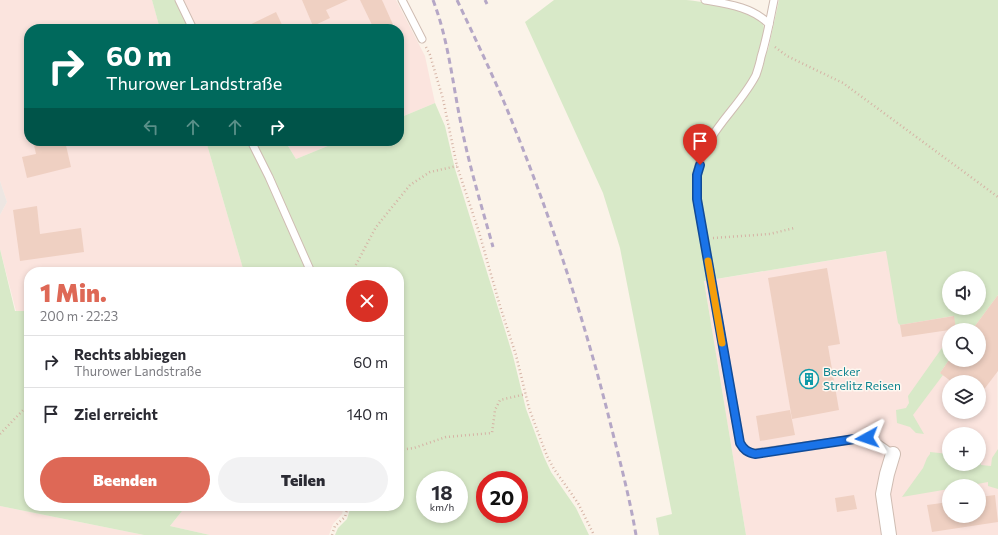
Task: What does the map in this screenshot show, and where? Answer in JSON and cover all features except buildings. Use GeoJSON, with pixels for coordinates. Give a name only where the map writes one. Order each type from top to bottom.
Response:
{"type":"FeatureCollection","features":[{"type":"Feature","properties":{"kind":"street"},"geometry":{"type":"LineString","coordinates":[[889,535],[883,494],[893,454]]}},
{"type":"Feature","properties":{"kind":"lane"},"geometry":{"type":"LineString","coordinates":[[179,0],[191,24]]}},
{"type":"Feature","properties":{"kind":"lane"},"geometry":{"type":"LineString","coordinates":[[402,0],[422,39]]}},
{"type":"Feature","properties":{"kind":"lane"},"geometry":{"type":"LineString","coordinates":[[705,0],[737,6],[753,12],[769,24]]}},
{"type":"Feature","properties":{"kind":"lane"},"geometry":{"type":"LineString","coordinates":[[774,0],[766,41],[756,74],[742,97],[713,134],[702,154],[697,175],[697,199],[740,443],[743,449],[755,454],[861,438],[873,440],[893,454]]}},
{"type":"Feature","properties":{"kind":"lane"},"geometry":{"type":"LineString","coordinates":[[254,146],[270,177],[309,267]]}},
{"type":"Feature","properties":{"kind":"path"},"geometry":{"type":"LineString","coordinates":[[422,39],[430,55],[443,99],[457,166],[479,232],[500,306],[516,355],[529,408],[554,469],[578,503],[594,535]]}},
{"type":"Feature","properties":{"kind":"path"},"geometry":{"type":"LineString","coordinates":[[766,41],[787,56],[843,83],[998,197]]}},
{"type":"Feature","properties":{"kind":"path"},"geometry":{"type":"LineString","coordinates":[[355,267],[376,227],[410,185],[430,172],[457,166]]}},
{"type":"Feature","properties":{"kind":"path"},"geometry":{"type":"LineString","coordinates":[[704,239],[770,234],[794,228]]}},
{"type":"Feature","properties":{"kind":"path"},"geometry":{"type":"LineString","coordinates":[[404,449],[414,448],[446,437],[492,433],[495,410],[500,400],[526,394]]}},
{"type":"Feature","properties":{"kind":"path"},"geometry":{"type":"LineString","coordinates":[[0,434],[24,409]]}},
{"type":"Feature","properties":{"kind":"path"},"geometry":{"type":"LineString","coordinates":[[332,535],[335,526],[345,517],[347,511]]}},
{"type":"Feature","properties":{"kind":"shaded area"},"geometry":{"type":"Polygon","coordinates":[[[0,0],[152,0],[159,24],[24,24],[24,146],[207,146],[243,267],[24,267],[24,311],[16,311],[0,249],[0,215],[7,202],[0,181],[0,0]]]}},
{"type":"Feature","properties":{"kind":"shaded area"},"geometry":{"type":"Polygon","coordinates":[[[176,0],[396,0],[425,56],[435,103],[404,116],[404,24],[187,24],[176,0]]]}},
{"type":"Feature","properties":{"kind":"shaded area"},"geometry":{"type":"Polygon","coordinates":[[[288,146],[328,146],[296,159],[288,146]]]}},
{"type":"Feature","properties":{"kind":"shaded area"},"geometry":{"type":"Polygon","coordinates":[[[0,181],[7,202],[0,215],[0,181]]]}},
{"type":"Feature","properties":{"kind":"shaded area"},"geometry":{"type":"Polygon","coordinates":[[[997,233],[998,535],[746,535],[704,281],[997,233]]]}},
{"type":"Feature","properties":{"kind":"shaded area"},"geometry":{"type":"Polygon","coordinates":[[[0,506],[144,535],[0,535],[0,506]]]}},
{"type":"Feature","properties":{"kind":"shaded area"},"geometry":{"type":"Polygon","coordinates":[[[182,511],[343,511],[342,514],[333,524],[329,535],[210,535],[170,526],[182,511]]]}},
{"type":"Feature","properties":{"kind":"green space"},"geometry":{"type":"Polygon","coordinates":[[[152,0],[176,0],[187,24],[159,24],[152,0]]]}},
{"type":"Feature","properties":{"kind":"green space"},"geometry":{"type":"Polygon","coordinates":[[[554,0],[686,0],[728,7],[751,14],[759,19],[763,24],[764,31],[758,54],[768,50],[779,0],[998,0],[998,295],[986,311],[986,271],[942,271],[942,315],[983,315],[977,323],[955,323],[953,316],[900,325],[898,323],[886,251],[704,281],[746,535],[659,535],[656,518],[672,514],[620,248],[603,193],[525,22],[554,0]]]}},
{"type":"Feature","properties":{"kind":"green space"},"geometry":{"type":"Polygon","coordinates":[[[435,103],[445,126],[455,169],[513,356],[526,409],[551,472],[576,508],[589,535],[335,535],[338,528],[347,519],[349,511],[404,511],[404,267],[243,267],[207,146],[288,146],[296,159],[328,146],[404,146],[404,116],[435,103]]]}},
{"type":"Feature","properties":{"kind":"green space"},"geometry":{"type":"Polygon","coordinates":[[[0,249],[15,311],[24,311],[24,511],[0,506],[0,249]]]}},
{"type":"Feature","properties":{"kind":"green space"},"geometry":{"type":"Polygon","coordinates":[[[942,348],[942,367],[944,367],[940,373],[943,375],[913,415],[924,434],[916,433],[910,427],[897,423],[896,410],[906,408],[909,403],[908,396],[942,348]]]}},
{"type":"Feature","properties":{"kind":"green space"},"geometry":{"type":"Polygon","coordinates":[[[998,449],[998,489],[988,486],[986,479],[942,479],[942,490],[902,497],[923,468],[930,452],[942,453],[942,471],[986,471],[986,466],[991,466],[992,458],[998,449]]]}},
{"type":"Feature","properties":{"kind":"green space"},"geometry":{"type":"Polygon","coordinates":[[[25,511],[182,511],[170,526],[210,535],[144,535],[25,511]]]}},
{"type":"Feature","properties":{"kind":"railway"},"geometry":{"type":"LineString","coordinates":[[433,0],[446,44],[467,151],[493,247]]}},
{"type":"Feature","properties":{"kind":"railway"},"geometry":{"type":"LineString","coordinates":[[457,0],[504,102],[534,178],[562,256],[598,374],[623,474],[636,535]]}},
{"type":"Feature","properties":{"kind":"railway"},"geometry":{"type":"LineString","coordinates":[[485,0],[487,4]]}},
{"type":"Feature","properties":{"kind":"slow traffic"},"geometry":{"type":"LineString","coordinates":[[708,261],[722,343]]}},
{"type":"Feature","properties":{"kind":"place","name":"Becker Strelitz Reisen"},"geometry":{"type":"Point","coordinates":[809,379]}},
{"type":"Feature","properties":{"kind":"route"},"geometry":{"type":"LineString","coordinates":[[700,165],[697,175],[697,199],[740,443],[743,449],[755,454],[867,438]]}}]}
